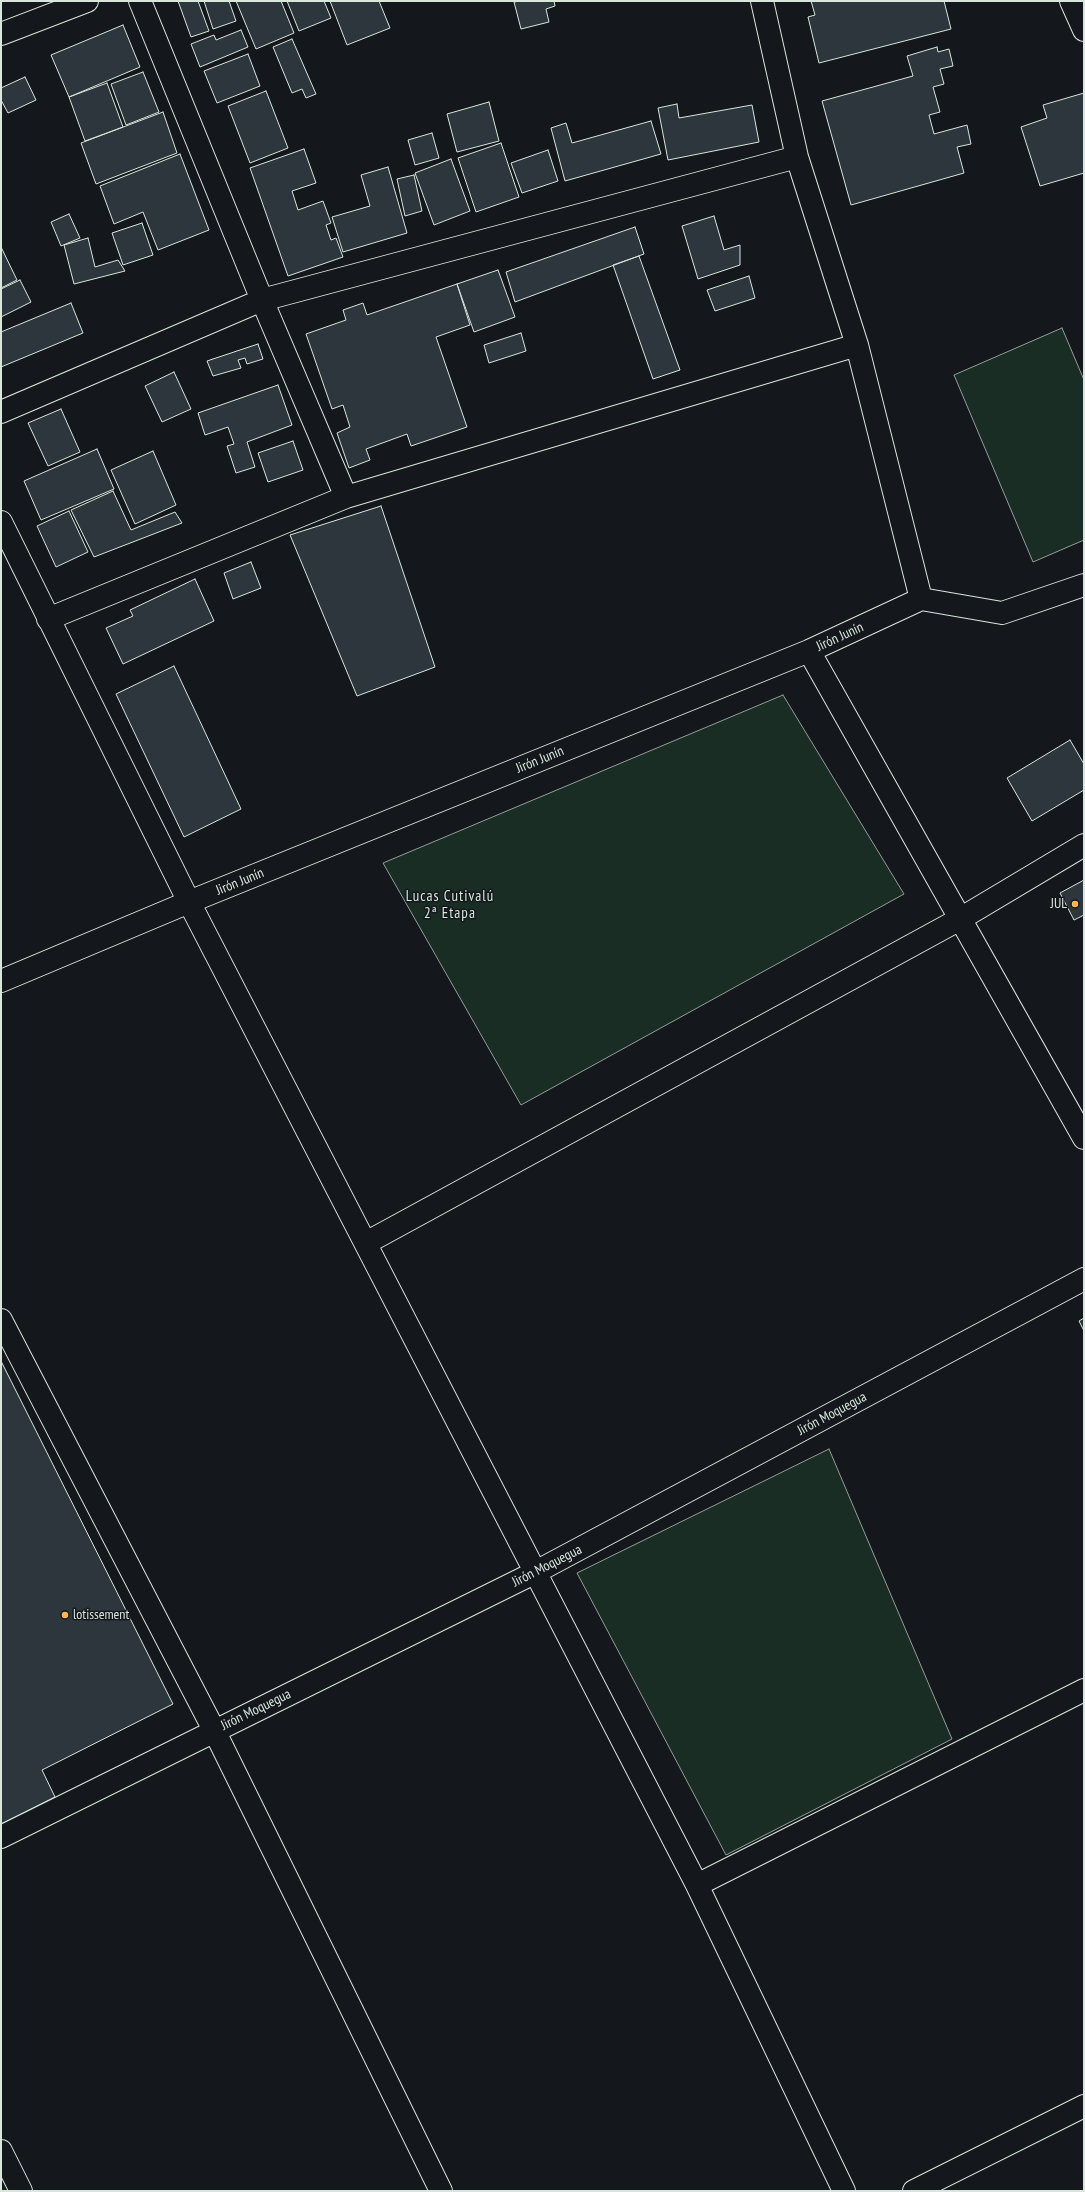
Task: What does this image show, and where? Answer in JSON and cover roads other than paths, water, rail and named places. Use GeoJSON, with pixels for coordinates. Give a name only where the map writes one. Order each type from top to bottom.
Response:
{"type":"FeatureCollection","features":[{"type":"Feature","properties":{"kind":"street"},"geometry":{"type":"LineString","coordinates":[[1,34],[87,1]]}},
{"type":"Feature","properties":{"kind":"street"},"geometry":{"type":"LineString","coordinates":[[140,1],[262,300],[346,497]]}},
{"type":"Feature","properties":{"kind":"street"},"geometry":{"type":"LineString","coordinates":[[762,1],[797,157],[857,345],[921,599],[1002,613],[1084,585]]}},
{"type":"Feature","properties":{"kind":"street"},"geometry":{"type":"LineString","coordinates":[[1071,1],[1084,30]]}},
{"type":"Feature","properties":{"kind":"street"},"geometry":{"type":"LineString","coordinates":[[1,412],[262,300],[797,157]]}},
{"type":"Feature","properties":{"kind":"street"},"geometry":{"type":"LineString","coordinates":[[48,619],[346,497],[857,345]]}},
{"type":"Feature","properties":{"kind":"street"},"geometry":{"type":"LineString","coordinates":[[1,522],[189,902],[366,1243],[534,1573],[697,1885],[844,2191]]}},
{"type":"Feature","properties":{"kind":"street","name":"Jirón Junín"},"geometry":{"type":"LineString","coordinates":[[1,981],[189,902],[809,651],[921,599]]}},
{"type":"Feature","properties":{"kind":"street"},"geometry":{"type":"LineString","coordinates":[[809,651],[1084,1138]]}},
{"type":"Feature","properties":{"kind":"street"},"geometry":{"type":"LineString","coordinates":[[366,1243],[960,919],[1084,845]]}},
{"type":"Feature","properties":{"kind":"street","name":"Jirón Moquegua"},"geometry":{"type":"LineString","coordinates":[[1,1838],[214,1730],[534,1573],[1084,1279]]}},
{"type":"Feature","properties":{"kind":"street"},"geometry":{"type":"LineString","coordinates":[[1,1320],[214,1730],[441,2191]]}},
{"type":"Feature","properties":{"kind":"street"},"geometry":{"type":"LineString","coordinates":[[697,1885],[1084,1690]]}},
{"type":"Feature","properties":{"kind":"street"},"geometry":{"type":"LineString","coordinates":[[914,2191],[1084,2106]]}},
{"type":"Feature","properties":{"kind":"street"},"geometry":{"type":"LineString","coordinates":[[1,2152],[22,2191]]}},
{"type":"Feature","properties":{"kind":"place","name":"JUL"},"geometry":{"type":"Point","coordinates":[1075,904]}},
{"type":"Feature","properties":{"kind":"place","name":"lotissement"},"geometry":{"type":"Point","coordinates":[65,1615]}},
{"type":"Feature","properties":{"kind":"district","name":"Lucas Cutivalú 2ª Etapa"},"geometry":{"type":"Point","coordinates":[450,906]}}]}
